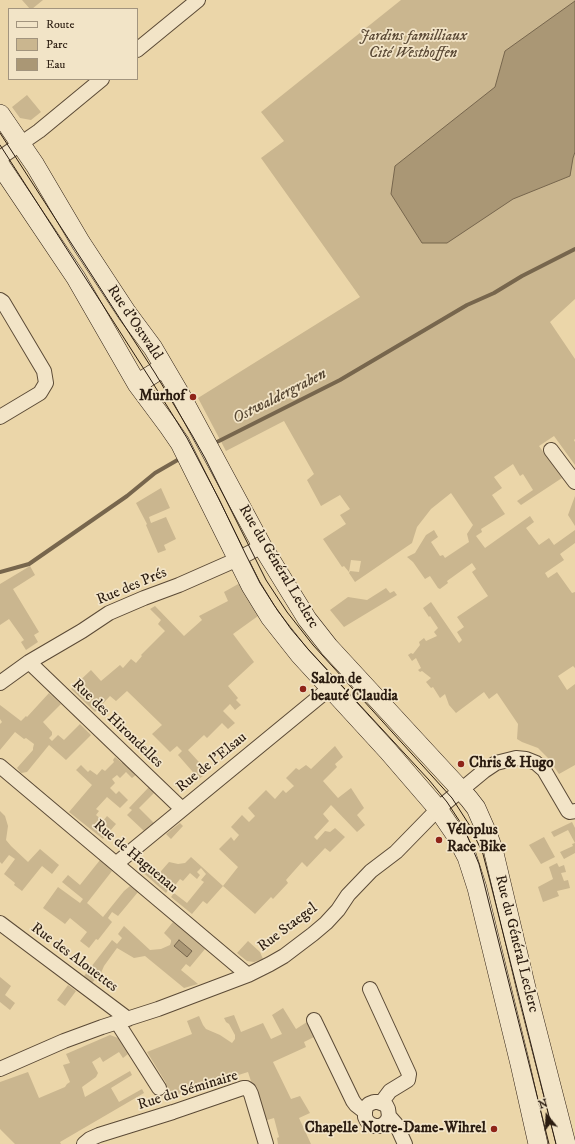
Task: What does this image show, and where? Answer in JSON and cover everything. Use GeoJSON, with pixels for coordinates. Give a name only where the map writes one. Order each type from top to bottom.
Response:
{"type":"FeatureCollection","features":[{"type":"Feature","properties":{"kind":"main road","name":"Rue d'Ostwald"},"geometry":{"type":"LineString","coordinates":[[0,114],[8,154],[76,278],[138,384],[164,367],[153,348],[127,313],[85,249],[36,165],[8,154]]}},
{"type":"Feature","properties":{"kind":"main road","name":"Rue du Général Leclerc"},"geometry":{"type":"LineString","coordinates":[[164,367],[213,454],[262,546],[313,627],[329,647],[462,790],[476,808],[490,840],[566,1144]]}},
{"type":"Feature","properties":{"kind":"main road","name":"Rue du Général Leclerc"},"geometry":{"type":"LineString","coordinates":[[138,384],[180,443],[238,559],[270,617],[290,643],[438,809],[449,824],[461,846],[471,868],[477,888],[538,1144]]}},
{"type":"Feature","properties":{"kind":"street"},"geometry":{"type":"LineString","coordinates":[[138,49],[198,0]]}},
{"type":"Feature","properties":{"kind":"street"},"geometry":{"type":"LineString","coordinates":[[8,154],[44,127],[101,80]]}},
{"type":"Feature","properties":{"kind":"street"},"geometry":{"type":"LineString","coordinates":[[0,300],[3,302],[44,371],[46,383],[40,393],[0,417]]}},
{"type":"Feature","properties":{"kind":"street"},"geometry":{"type":"LineString","coordinates":[[551,450],[575,482]]}},
{"type":"Feature","properties":{"kind":"street","name":"Rue des Prés"},"geometry":{"type":"LineString","coordinates":[[0,683],[29,662],[82,631],[109,613],[179,585],[238,559],[262,546]]}},
{"type":"Feature","properties":{"kind":"street","name":"Rue des Hirondelles"},"geometry":{"type":"LineString","coordinates":[[29,662],[182,809]]}},
{"type":"Feature","properties":{"kind":"street","name":"Rue de l'Elsau"},"geometry":{"type":"LineString","coordinates":[[117,864],[330,688]]}},
{"type":"Feature","properties":{"kind":"street","name":"Rue Staegel"},"geometry":{"type":"LineString","coordinates":[[0,1069],[64,1041],[158,1009],[248,975],[284,956],[313,934],[334,914],[348,895],[371,871],[396,852],[438,809],[496,763],[510,759],[523,758],[531,760],[544,770],[568,811],[575,811]]}},
{"type":"Feature","properties":{"kind":"street","name":"Rue de Haguenau"},"geometry":{"type":"LineString","coordinates":[[0,766],[248,975]]}},
{"type":"Feature","properties":{"kind":"street","name":"Rue des Alouettes"},"geometry":{"type":"LineString","coordinates":[[0,923],[123,1020]]}},
{"type":"Feature","properties":{"kind":"street"},"geometry":{"type":"LineString","coordinates":[[370,989],[409,1074],[408,1080],[390,1091],[386,1095],[383,1103]]}},
{"type":"Feature","properties":{"kind":"street"},"geometry":{"type":"LineString","coordinates":[[123,1020],[159,1088]]}},
{"type":"Feature","properties":{"kind":"street"},"geometry":{"type":"LineString","coordinates":[[314,1020],[353,1101],[365,1112]]}},
{"type":"Feature","properties":{"kind":"street","name":"Rue du Séminaire"},"geometry":{"type":"LineString","coordinates":[[84,1144],[90,1139],[99,1135],[246,1088],[251,1094],[266,1144]]}},
{"type":"Feature","properties":{"kind":"street"},"geometry":{"type":"LineString","coordinates":[[389,1116],[384,1124],[375,1126],[367,1121],[365,1117],[366,1108],[369,1104],[374,1102],[383,1103],[388,1109],[389,1116],[398,1128],[404,1144]]}},
{"type":"Feature","properties":{"kind":"green space"},"geometry":{"type":"Polygon","coordinates":[[[22,0],[43,0],[33,8],[29,8],[22,0]]]}},
{"type":"Feature","properties":{"kind":"green space","name":"Jardins familliaux Cité Westhoffen"},"geometry":{"type":"Polygon","coordinates":[[[401,0],[575,0],[575,299],[550,322],[575,359],[575,465],[554,436],[539,446],[562,478],[521,505],[517,501],[533,490],[523,474],[520,476],[513,464],[494,477],[502,488],[492,495],[505,514],[481,529],[482,532],[476,536],[485,548],[530,516],[534,522],[526,528],[539,545],[549,538],[554,545],[575,530],[575,543],[560,554],[564,560],[545,573],[548,578],[557,572],[572,593],[575,592],[575,668],[573,666],[558,676],[567,690],[575,684],[575,765],[559,774],[548,758],[538,748],[517,739],[518,724],[497,693],[489,699],[484,692],[456,713],[449,705],[445,694],[440,698],[433,687],[431,688],[426,682],[431,678],[422,671],[420,672],[418,670],[421,668],[416,658],[412,661],[408,655],[411,653],[413,654],[420,645],[419,642],[424,638],[426,641],[437,636],[434,632],[438,628],[423,608],[431,602],[459,643],[462,640],[457,632],[464,627],[457,617],[488,596],[472,572],[476,569],[472,563],[447,581],[448,583],[440,589],[430,576],[425,579],[413,562],[407,557],[415,553],[426,535],[434,530],[438,537],[431,542],[440,556],[443,555],[445,558],[469,542],[467,534],[473,525],[451,493],[431,509],[417,527],[412,543],[355,582],[349,573],[350,571],[359,572],[361,561],[351,560],[349,572],[344,566],[342,567],[323,539],[346,524],[340,515],[350,509],[340,495],[321,506],[307,480],[314,474],[284,421],[226,451],[198,398],[360,297],[261,158],[284,141],[261,112],[401,0]]]}},
{"type":"Feature","properties":{"kind":"green space"},"geometry":{"type":"Polygon","coordinates":[[[27,95],[41,112],[31,120],[20,118],[12,107],[27,95]]]}},
{"type":"Feature","properties":{"kind":"green space"},"geometry":{"type":"Polygon","coordinates":[[[161,488],[170,508],[149,517],[151,523],[166,517],[176,539],[164,545],[166,550],[158,553],[146,525],[147,524],[136,503],[161,488]]]}},
{"type":"Feature","properties":{"kind":"green space"},"geometry":{"type":"Polygon","coordinates":[[[575,496],[575,526],[568,515],[575,496]]]}},
{"type":"Feature","properties":{"kind":"green space"},"geometry":{"type":"Polygon","coordinates":[[[30,566],[35,575],[13,589],[39,632],[34,635],[38,642],[26,650],[21,642],[24,640],[9,619],[0,625],[0,584],[30,566]]]}},
{"type":"Feature","properties":{"kind":"green space"},"geometry":{"type":"Polygon","coordinates":[[[240,583],[258,616],[233,634],[254,662],[228,686],[238,698],[236,700],[241,705],[235,710],[230,704],[223,711],[235,723],[228,729],[222,723],[207,738],[204,735],[188,750],[208,772],[199,779],[178,755],[182,751],[177,746],[170,752],[152,734],[162,725],[127,691],[116,701],[110,696],[95,712],[71,689],[91,670],[101,681],[120,665],[123,668],[131,659],[136,663],[142,656],[141,655],[165,631],[158,624],[161,620],[150,609],[155,606],[184,636],[202,620],[199,616],[228,601],[224,592],[240,583]]]}},
{"type":"Feature","properties":{"kind":"green space"},"geometry":{"type":"Polygon","coordinates":[[[386,588],[390,593],[394,591],[397,595],[344,627],[330,610],[348,597],[367,600],[386,588]]]}},
{"type":"Feature","properties":{"kind":"green space"},"geometry":{"type":"Polygon","coordinates":[[[49,693],[61,704],[43,722],[52,732],[52,735],[49,738],[52,741],[58,735],[64,740],[80,724],[91,735],[66,760],[49,745],[27,772],[21,773],[17,768],[33,750],[34,744],[15,732],[0,750],[0,724],[2,722],[0,719],[0,705],[21,721],[26,716],[27,717],[49,693]]]}},
{"type":"Feature","properties":{"kind":"green space"},"geometry":{"type":"Polygon","coordinates":[[[335,746],[343,757],[335,764],[337,767],[323,781],[338,798],[351,788],[364,808],[357,815],[365,825],[357,832],[331,805],[323,814],[329,821],[314,837],[317,840],[325,831],[330,832],[335,828],[345,837],[330,852],[325,848],[307,867],[302,862],[286,880],[288,883],[273,899],[271,897],[255,914],[223,886],[238,867],[219,849],[231,837],[234,841],[239,835],[231,827],[242,815],[249,822],[255,816],[248,808],[266,790],[275,799],[283,790],[286,793],[294,786],[286,778],[296,768],[299,770],[306,765],[311,769],[335,746]]]}},
{"type":"Feature","properties":{"kind":"green space"},"geometry":{"type":"Polygon","coordinates":[[[115,757],[122,763],[123,761],[137,774],[132,778],[126,772],[120,778],[117,775],[112,779],[115,783],[110,788],[116,794],[119,791],[128,800],[120,808],[107,797],[96,809],[99,811],[96,815],[103,821],[107,816],[116,824],[103,839],[69,812],[92,785],[76,770],[81,765],[88,772],[90,770],[97,775],[102,769],[105,771],[114,762],[113,760],[115,757]]]}},
{"type":"Feature","properties":{"kind":"green space"},"geometry":{"type":"Polygon","coordinates":[[[149,787],[155,792],[139,808],[154,823],[144,831],[127,815],[132,810],[129,808],[149,787]]]}},
{"type":"Feature","properties":{"kind":"green space"},"geometry":{"type":"Polygon","coordinates":[[[0,811],[5,816],[8,826],[6,840],[28,862],[40,849],[59,865],[52,874],[42,866],[22,891],[4,874],[15,859],[9,855],[2,864],[0,862],[0,811]]]}},
{"type":"Feature","properties":{"kind":"green space"},"geometry":{"type":"Polygon","coordinates":[[[572,822],[575,828],[575,843],[568,830],[554,837],[551,832],[572,822]]]}},
{"type":"Feature","properties":{"kind":"green space"},"geometry":{"type":"Polygon","coordinates":[[[180,823],[183,826],[171,839],[166,834],[180,823]]]}},
{"type":"Feature","properties":{"kind":"green space"},"geometry":{"type":"Polygon","coordinates":[[[544,837],[555,857],[541,864],[529,845],[544,837]]]}},
{"type":"Feature","properties":{"kind":"green space"},"geometry":{"type":"Polygon","coordinates":[[[575,843],[575,853],[564,859],[560,852],[573,846],[572,844],[575,843]]]}},
{"type":"Feature","properties":{"kind":"green space"},"geometry":{"type":"Polygon","coordinates":[[[191,857],[223,886],[207,904],[203,901],[192,914],[171,897],[174,893],[187,903],[204,882],[201,880],[206,874],[201,868],[197,872],[200,875],[197,879],[190,873],[183,881],[180,879],[170,892],[168,890],[166,893],[139,869],[141,867],[155,878],[169,862],[178,864],[185,863],[191,857]]]}},
{"type":"Feature","properties":{"kind":"green space"},"geometry":{"type":"Polygon","coordinates":[[[100,860],[112,871],[87,903],[103,917],[124,891],[130,886],[138,892],[118,916],[112,912],[108,918],[112,922],[98,940],[96,939],[89,948],[80,941],[87,932],[70,918],[65,924],[43,908],[58,887],[80,903],[83,899],[62,882],[68,875],[80,885],[100,860]]]}},
{"type":"Feature","properties":{"kind":"green space"},"geometry":{"type":"Polygon","coordinates":[[[557,863],[559,867],[564,865],[566,872],[561,873],[564,881],[568,880],[570,888],[557,891],[559,896],[543,902],[538,887],[553,879],[549,867],[557,863]]]}},
{"type":"Feature","properties":{"kind":"green space"},"geometry":{"type":"Polygon","coordinates":[[[173,922],[205,949],[190,967],[186,964],[181,970],[198,984],[184,988],[145,956],[134,958],[117,948],[104,966],[101,973],[92,983],[84,976],[112,940],[117,944],[122,938],[118,934],[124,926],[150,950],[161,949],[170,945],[171,940],[164,933],[173,922]]]}},
{"type":"Feature","properties":{"kind":"green space"},"geometry":{"type":"Polygon","coordinates":[[[248,941],[260,952],[263,959],[254,962],[247,961],[237,953],[248,941]]]}},
{"type":"Feature","properties":{"kind":"green space"},"geometry":{"type":"Polygon","coordinates":[[[0,977],[11,986],[5,995],[15,1003],[10,1010],[0,1002],[0,977]]]}},
{"type":"Feature","properties":{"kind":"green space"},"geometry":{"type":"Polygon","coordinates":[[[68,985],[76,991],[65,1006],[57,1000],[68,985]]]}},
{"type":"Feature","properties":{"kind":"green space"},"geometry":{"type":"Polygon","coordinates":[[[283,1008],[296,1029],[307,1022],[314,1037],[304,1042],[306,1047],[273,1062],[291,1099],[300,1096],[310,1113],[299,1118],[311,1144],[278,1144],[277,1138],[279,1137],[274,1118],[264,1121],[248,1072],[169,1097],[162,1087],[166,1083],[147,1052],[192,1034],[187,1021],[199,1016],[206,1029],[220,1035],[232,1043],[235,1039],[235,1035],[224,1018],[234,1015],[241,1032],[263,1023],[271,1039],[282,1034],[272,1015],[283,1008]]]}},
{"type":"Feature","properties":{"kind":"green space"},"geometry":{"type":"Polygon","coordinates":[[[110,1035],[118,1038],[128,1054],[123,1058],[119,1052],[103,1062],[100,1057],[92,1062],[98,1073],[96,1077],[82,1087],[85,1097],[130,1071],[132,1075],[111,1088],[119,1102],[142,1089],[144,1093],[60,1142],[61,1144],[15,1144],[0,1129],[0,1082],[28,1072],[39,1098],[65,1087],[70,1082],[63,1065],[70,1063],[66,1054],[110,1035]]]}},
{"type":"Feature","properties":{"kind":"water"},"geometry":{"type":"Polygon","coordinates":[[[575,1],[575,152],[570,176],[513,199],[447,243],[422,243],[391,194],[395,166],[495,87],[505,51],[575,1]]]}},
{"type":"Feature","properties":{"kind":"water"},"geometry":{"type":"Polygon","coordinates":[[[179,940],[192,951],[187,957],[174,946],[179,940]]]}},
{"type":"Feature","properties":{"kind":"waterway","name":"Ostwaldergraben"},"geometry":{"type":"LineString","coordinates":[[213,444],[340,380],[467,305],[494,293],[522,276],[575,249]]}},
{"type":"Feature","properties":{"kind":"waterway","name":"Ostwaldergraben"},"geometry":{"type":"LineString","coordinates":[[0,572],[29,564],[127,496],[155,473],[181,458]]}},
{"type":"Feature","properties":{"kind":"tram line"},"geometry":{"type":"LineString","coordinates":[[0,133],[155,373],[205,458],[266,580],[287,612],[313,645],[452,798],[470,826],[483,854],[556,1144]]}},
{"type":"Feature","properties":{"kind":"tram line"},"geometry":{"type":"LineString","coordinates":[[0,145],[187,438],[260,583],[274,605],[291,629],[308,649],[429,780],[447,802],[464,828],[479,864],[549,1144]]}},
{"type":"Feature","properties":{"kind":"place","name":"Murhof"},"geometry":{"type":"Point","coordinates":[193,397]}},
{"type":"Feature","properties":{"kind":"place","name":"Salon de beauté Claudia"},"geometry":{"type":"Point","coordinates":[303,689]}},
{"type":"Feature","properties":{"kind":"place","name":"Chris & Hugo"},"geometry":{"type":"Point","coordinates":[461,764]}},
{"type":"Feature","properties":{"kind":"place","name":"Véloplus Race Bike"},"geometry":{"type":"Point","coordinates":[439,840]}},
{"type":"Feature","properties":{"kind":"place","name":"Chapelle Notre-Dame-Wihrel"},"geometry":{"type":"Point","coordinates":[494,1129]}}]}
